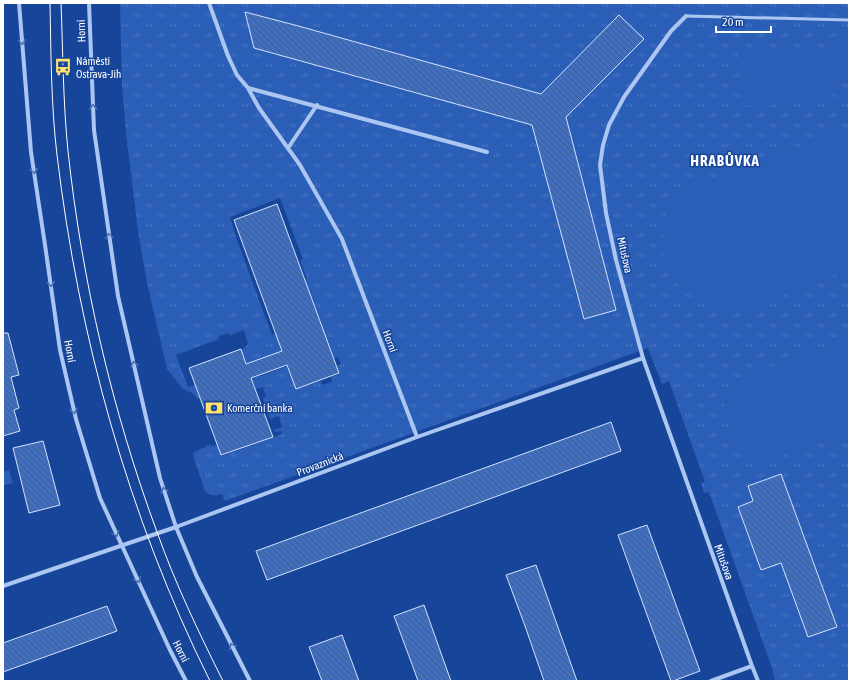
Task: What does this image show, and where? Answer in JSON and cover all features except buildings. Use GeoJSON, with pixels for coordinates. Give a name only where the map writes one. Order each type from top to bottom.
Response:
{"type":"FeatureCollection","features":[{"type":"Feature","properties":{"kind":"street","name":"Horní"},"geometry":{"type":"LineString","coordinates":[[19,3],[30,152],[60,350],[76,419],[97,490],[121,546],[186,681]]}},
{"type":"Feature","properties":{"kind":"street","name":"Horní"},"geometry":{"type":"LineString","coordinates":[[89,3],[94,130],[118,296],[160,478],[176,527],[197,577],[250,681]]}},
{"type":"Feature","properties":{"kind":"street","name":"Horní"},"geometry":{"type":"LineString","coordinates":[[209,3],[228,56],[237,75],[248,88],[259,108],[300,166],[332,218],[342,239],[417,437]]}},
{"type":"Feature","properties":{"kind":"street","name":"Mitušova"},"geometry":{"type":"LineString","coordinates":[[686,16],[671,31],[624,97],[609,125],[603,145],[600,165],[606,213],[616,260],[643,358],[758,681]]}},
{"type":"Feature","properties":{"kind":"street"},"geometry":{"type":"LineString","coordinates":[[248,88],[487,152]]}},
{"type":"Feature","properties":{"kind":"street"},"geometry":{"type":"LineString","coordinates":[[288,148],[317,106]]}},
{"type":"Feature","properties":{"kind":"street","name":"Provaznická"},"geometry":{"type":"LineString","coordinates":[[3,586],[176,527],[417,437],[643,358]]}},
{"type":"Feature","properties":{"kind":"street"},"geometry":{"type":"LineString","coordinates":[[711,681],[752,666]]}},
{"type":"Feature","properties":{"kind":"lane","name":"Mitušova"},"geometry":{"type":"LineString","coordinates":[[686,16],[849,20]]}},
{"type":"Feature","properties":{"kind":"green space"},"geometry":{"type":"Polygon","coordinates":[[[120,3],[849,3],[849,681],[775,681],[772,668],[709,492],[704,493],[701,483],[705,482],[669,381],[662,384],[648,348],[225,501],[222,494],[213,495],[205,491],[193,456],[194,452],[206,447],[207,445],[213,446],[218,444],[222,456],[282,434],[281,431],[275,432],[274,430],[282,427],[279,416],[270,419],[263,398],[266,397],[263,387],[256,389],[252,379],[288,366],[297,389],[321,381],[322,385],[332,382],[331,377],[340,374],[337,366],[341,364],[338,357],[334,358],[305,279],[307,278],[300,261],[303,259],[280,198],[230,217],[272,335],[276,333],[282,351],[247,365],[242,350],[248,344],[244,330],[230,335],[228,333],[218,337],[219,339],[176,355],[188,387],[196,385],[201,399],[198,399],[192,393],[182,388],[167,369],[147,283],[138,231],[122,86],[120,3]]]}},
{"type":"Feature","properties":{"kind":"green space"},"geometry":{"type":"Polygon","coordinates":[[[835,39],[849,39],[849,77],[832,78],[833,102],[741,106],[739,52],[834,48],[835,39]]]}},
{"type":"Feature","properties":{"kind":"green space"},"geometry":{"type":"Polygon","coordinates":[[[849,128],[849,269],[748,308],[723,310],[703,304],[682,289],[667,271],[662,248],[664,227],[669,207],[678,191],[849,128]]]}},
{"type":"Feature","properties":{"kind":"green space"},"geometry":{"type":"Polygon","coordinates":[[[849,340],[849,432],[771,459],[753,454],[737,442],[724,407],[729,390],[739,379],[849,340]]]}},
{"type":"Feature","properties":{"kind":"green space"},"geometry":{"type":"Polygon","coordinates":[[[9,470],[13,483],[3,485],[3,472],[9,470]]]}},
{"type":"Feature","properties":{"kind":"tram line"},"geometry":{"type":"LineString","coordinates":[[50,3],[52,98],[57,155],[79,291],[93,358],[111,425],[131,490],[181,619],[210,681]]}},
{"type":"Feature","properties":{"kind":"tram line"},"geometry":{"type":"LineString","coordinates":[[61,3],[64,96],[68,151],[81,248],[101,344],[126,439],[157,532],[188,608],[223,681]]}},
{"type":"Feature","properties":{"kind":"place","name":"Náměstí Ostrava-Jih"},"geometry":{"type":"Point","coordinates":[63,67]}},
{"type":"Feature","properties":{"kind":"place","name":"Komerční banka"},"geometry":{"type":"Point","coordinates":[214,408]}},
{"type":"Feature","properties":{"kind":"district","name":"HRABŮVKA"},"geometry":{"type":"Point","coordinates":[725,161]}}]}
